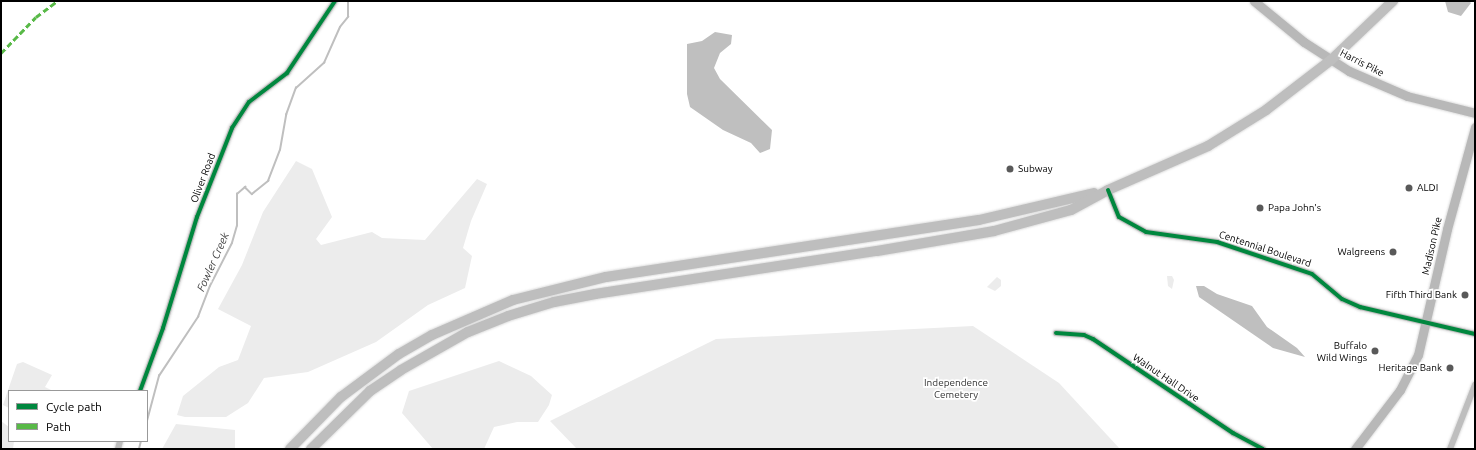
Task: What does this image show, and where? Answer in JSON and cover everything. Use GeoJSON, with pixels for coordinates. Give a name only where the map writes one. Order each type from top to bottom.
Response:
{"type":"FeatureCollection","features":[{"type":"Feature","properties":{"kind":"main road","name":"Harris Pike"},"geometry":{"type":"LineString","coordinates":[[1254,1],[1331,60],[1407,96],[1475,113]]}},
{"type":"Feature","properties":{"kind":"main road"},"geometry":{"type":"LineString","coordinates":[[311,449],[370,391],[401,370],[468,332],[508,316],[554,302],[595,294],[877,251],[994,231],[1071,210],[1108,190],[1187,157],[1219,140],[1266,110],[1331,60],[1393,1]]}},
{"type":"Feature","properties":{"kind":"main road","name":"Madison Pike"},"geometry":{"type":"LineString","coordinates":[[1355,449],[1407,379],[1418,355],[1449,222],[1475,126]]}},
{"type":"Feature","properties":{"kind":"main road"},"geometry":{"type":"LineString","coordinates":[[290,449],[340,397],[399,354],[432,335],[512,300],[606,277],[979,220],[1108,190]]}},
{"type":"Feature","properties":{"kind":"street","name":"Oliver Road"},"geometry":{"type":"LineString","coordinates":[[140,390],[164,326],[199,210],[232,128],[249,102],[289,70],[335,1]]}},
{"type":"Feature","properties":{"kind":"street","name":"Centennial Boulevard"},"geometry":{"type":"LineString","coordinates":[[1108,190],[1119,217],[1146,232],[1217,242],[1312,274],[1349,303],[1475,334]]}},
{"type":"Feature","properties":{"kind":"street","name":"Walnut Hall Drive"},"geometry":{"type":"LineString","coordinates":[[1056,333],[1084,335],[1094,339],[1233,433],[1263,449]]}},
{"type":"Feature","properties":{"kind":"street"},"geometry":{"type":"LineString","coordinates":[[1450,449],[1475,385]]}},
{"type":"Feature","properties":{"kind":"green space"},"geometry":{"type":"Polygon","coordinates":[[[296,161],[312,169],[332,217],[316,239],[321,245],[372,232],[382,238],[425,240],[477,179],[487,184],[471,221],[463,248],[472,256],[465,288],[428,305],[376,342],[308,372],[264,378],[248,403],[226,417],[185,417],[177,415],[183,396],[219,367],[238,360],[251,326],[218,309],[242,265],[263,212],[296,161]]]}},
{"type":"Feature","properties":{"kind":"green space"},"geometry":{"type":"Polygon","coordinates":[[[1167,276],[1172,276],[1174,280],[1172,289],[1168,286],[1167,276]]]}},
{"type":"Feature","properties":{"kind":"green space"},"geometry":{"type":"Polygon","coordinates":[[[997,277],[1001,280],[1001,286],[995,291],[987,287],[997,277]]]}},
{"type":"Feature","properties":{"kind":"green space","name":"Independence Cemetery"},"geometry":{"type":"Polygon","coordinates":[[[973,326],[1059,383],[1120,449],[577,449],[550,421],[716,339],[973,326]]]}},
{"type":"Feature","properties":{"kind":"green space"},"geometry":{"type":"Polygon","coordinates":[[[499,361],[531,376],[552,395],[549,405],[538,422],[517,422],[494,427],[484,449],[433,449],[402,413],[409,391],[499,361]]]}},
{"type":"Feature","properties":{"kind":"green space"},"geometry":{"type":"Polygon","coordinates":[[[23,362],[52,375],[45,387],[51,390],[8,390],[17,364],[23,362]]]}},
{"type":"Feature","properties":{"kind":"green space"},"geometry":{"type":"Polygon","coordinates":[[[8,390],[8,408],[3,405],[8,390]]]}},
{"type":"Feature","properties":{"kind":"green space"},"geometry":{"type":"Polygon","coordinates":[[[1,421],[8,426],[8,442],[14,442],[13,449],[1,449],[1,421]]]}},
{"type":"Feature","properties":{"kind":"green space"},"geometry":{"type":"Polygon","coordinates":[[[176,424],[235,430],[235,449],[162,449],[176,424]]]}},
{"type":"Feature","properties":{"kind":"shaded area"},"geometry":{"type":"Polygon","coordinates":[[[1445,1],[1469,1],[1471,3],[1461,16],[1448,12],[1445,1]]]}},
{"type":"Feature","properties":{"kind":"shaded area"},"geometry":{"type":"Polygon","coordinates":[[[715,32],[732,35],[731,44],[720,53],[714,68],[720,79],[772,130],[770,149],[760,153],[751,143],[723,130],[690,107],[687,94],[687,44],[702,41],[715,32]]]}},
{"type":"Feature","properties":{"kind":"shaded area"},"geometry":{"type":"Polygon","coordinates":[[[1196,286],[1204,286],[1217,294],[1252,306],[1267,327],[1297,348],[1305,357],[1273,348],[1199,297],[1196,286]]]}},
{"type":"Feature","properties":{"kind":"waterway","name":"Fowler Creek"},"geometry":{"type":"LineString","coordinates":[[148,417],[159,376],[198,317],[210,286],[232,243],[237,226],[237,194],[245,187],[252,194],[268,181],[280,150],[286,115],[296,88],[324,63],[340,27],[348,17],[348,1]]}},
{"type":"Feature","properties":{"kind":"waterway","name":"Fowler Creek"},"geometry":{"type":"LineString","coordinates":[[139,449],[141,442]]}},
{"type":"Feature","properties":{"kind":"marked path"},"geometry":{"type":"LineString","coordinates":[[1,53],[36,17],[57,1]]}},
{"type":"Feature","properties":{"kind":"cycle path"},"geometry":{"type":"LineString","coordinates":[[140,390],[163,328],[197,217],[232,128],[249,102],[287,73],[335,1]]}},
{"type":"Feature","properties":{"kind":"cycle path"},"geometry":{"type":"LineString","coordinates":[[1108,190],[1119,217],[1146,232],[1217,242],[1312,274],[1342,299],[1360,307],[1475,334]]}},
{"type":"Feature","properties":{"kind":"cycle path"},"geometry":{"type":"LineString","coordinates":[[1056,333],[1084,335],[1093,339],[1233,433],[1263,449]]}},
{"type":"Feature","properties":{"kind":"place","name":"Subway"},"geometry":{"type":"Point","coordinates":[1010,169]}},
{"type":"Feature","properties":{"kind":"place","name":"ALDI"},"geometry":{"type":"Point","coordinates":[1409,188]}},
{"type":"Feature","properties":{"kind":"place","name":"Papa John's"},"geometry":{"type":"Point","coordinates":[1260,208]}},
{"type":"Feature","properties":{"kind":"place","name":"Walgreens"},"geometry":{"type":"Point","coordinates":[1393,252]}},
{"type":"Feature","properties":{"kind":"place","name":"Fifth Third Bank"},"geometry":{"type":"Point","coordinates":[1465,295]}},
{"type":"Feature","properties":{"kind":"place","name":"Buffalo Wild Wings"},"geometry":{"type":"Point","coordinates":[1375,351]}},
{"type":"Feature","properties":{"kind":"place","name":"Heritage Bank"},"geometry":{"type":"Point","coordinates":[1450,368]}}]}
